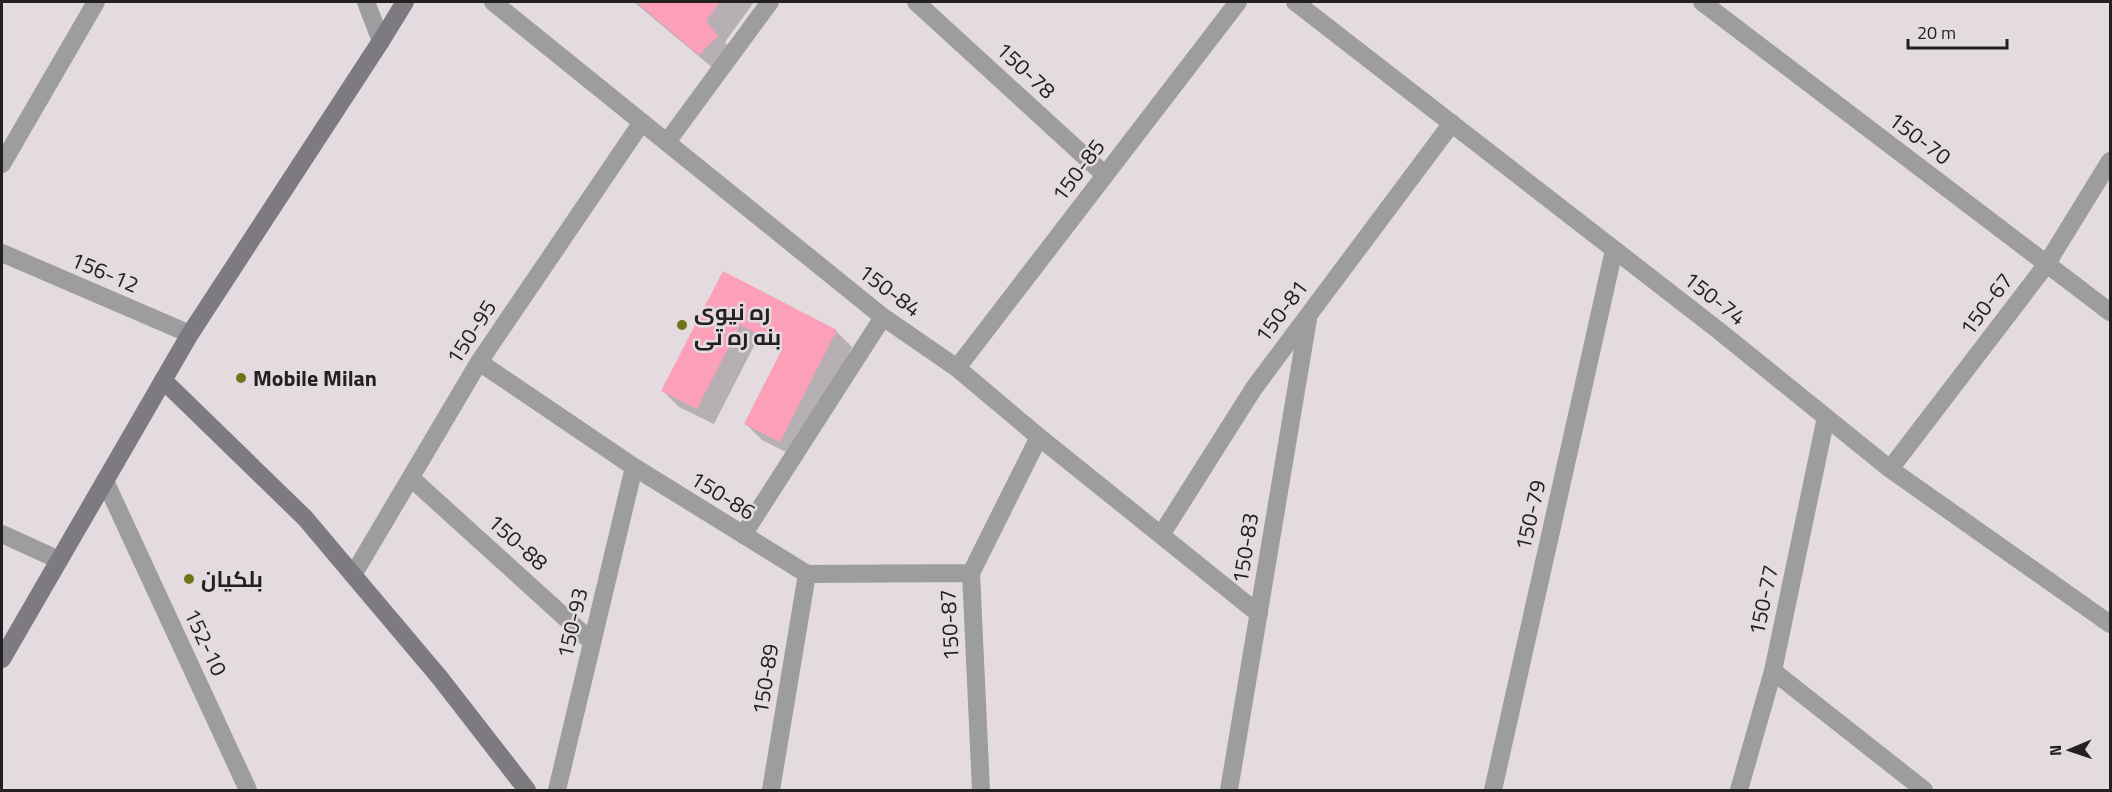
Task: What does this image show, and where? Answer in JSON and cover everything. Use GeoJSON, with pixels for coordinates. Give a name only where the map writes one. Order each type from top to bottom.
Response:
{"type":"FeatureCollection","features":[{"type":"Feature","properties":{"kind":"street"},"geometry":{"type":"LineString","coordinates":[[2,164],[96,2]]}},
{"type":"Feature","properties":{"kind":"street"},"geometry":{"type":"LineString","coordinates":[[366,2],[381,41]]}},
{"type":"Feature","properties":{"kind":"street"},"geometry":{"type":"LineString","coordinates":[[2,659],[190,334],[405,2]]}},
{"type":"Feature","properties":{"kind":"street","name":"150-84"},"geometry":{"type":"LineString","coordinates":[[493,2],[883,316],[957,368],[1259,614]]}},
{"type":"Feature","properties":{"kind":"street"},"geometry":{"type":"LineString","coordinates":[[667,142],[770,2]]}},
{"type":"Feature","properties":{"kind":"street","name":"150-78"},"geometry":{"type":"LineString","coordinates":[[916,2],[1105,175]]}},
{"type":"Feature","properties":{"kind":"street","name":"150-85"},"geometry":{"type":"LineString","coordinates":[[957,368],[1238,2]]}},
{"type":"Feature","properties":{"kind":"street","name":"150-74"},"geometry":{"type":"LineString","coordinates":[[1295,2],[1614,250],[1890,469],[2110,624]]}},
{"type":"Feature","properties":{"kind":"street","name":"150-70"},"geometry":{"type":"LineString","coordinates":[[1702,2],[2110,312]]}},
{"type":"Feature","properties":{"kind":"street","name":"150-95"},"geometry":{"type":"LineString","coordinates":[[353,575],[478,362],[642,122]]}},
{"type":"Feature","properties":{"kind":"street","name":"150-81"},"geometry":{"type":"LineString","coordinates":[[1161,535],[1254,388],[1452,123]]}},
{"type":"Feature","properties":{"kind":"street","name":"150-67"},"geometry":{"type":"LineString","coordinates":[[1890,469],[2046,265],[2110,161]]}},
{"type":"Feature","properties":{"kind":"street","name":"150-79"},"geometry":{"type":"LineString","coordinates":[[1493,790],[1614,250]]}},
{"type":"Feature","properties":{"kind":"street","name":"156-12"},"geometry":{"type":"LineString","coordinates":[[2,253],[190,334]]}},
{"type":"Feature","properties":{"kind":"street","name":"150-83"},"geometry":{"type":"LineString","coordinates":[[1229,790],[1309,314]]}},
{"type":"Feature","properties":{"kind":"street"},"geometry":{"type":"LineString","coordinates":[[743,536],[883,316]]}},
{"type":"Feature","properties":{"kind":"street","name":"150-86"},"geometry":{"type":"LineString","coordinates":[[478,362],[634,467],[807,574]]}},
{"type":"Feature","properties":{"kind":"street"},"geometry":{"type":"LineString","coordinates":[[163,380],[305,518],[440,678],[527,790]]}},
{"type":"Feature","properties":{"kind":"street","name":"150-77"},"geometry":{"type":"LineString","coordinates":[[1739,790],[1773,670],[1826,417]]}},
{"type":"Feature","properties":{"kind":"street","name":"150-87"},"geometry":{"type":"LineString","coordinates":[[981,790],[971,573],[1039,437]]}},
{"type":"Feature","properties":{"kind":"street","name":"150-93"},"geometry":{"type":"LineString","coordinates":[[557,790],[634,467]]}},
{"type":"Feature","properties":{"kind":"street","name":"150-88"},"geometry":{"type":"LineString","coordinates":[[411,478],[592,642]]}},
{"type":"Feature","properties":{"kind":"street","name":"152-10"},"geometry":{"type":"LineString","coordinates":[[105,481],[248,790]]}},
{"type":"Feature","properties":{"kind":"street"},"geometry":{"type":"LineString","coordinates":[[2,534],[59,560]]}},
{"type":"Feature","properties":{"kind":"street"},"geometry":{"type":"LineString","coordinates":[[807,574],[971,573]]}},
{"type":"Feature","properties":{"kind":"street","name":"150-89"},"geometry":{"type":"LineString","coordinates":[[771,790],[807,574]]}},
{"type":"Feature","properties":{"kind":"street"},"geometry":{"type":"LineString","coordinates":[[1773,670],[1924,790]]}},
{"type":"Feature","properties":{"kind":"building"},"geometry":{"type":"Polygon","coordinates":[[[636,2],[720,2],[706,21],[718,36],[699,55],[636,2]]]}},
{"type":"Feature","properties":{"kind":"building"},"geometry":{"type":"Polygon","coordinates":[[[723,271],[837,330],[780,442],[744,424],[783,347],[740,325],[697,409],[661,391],[723,271]]]}},
{"type":"Feature","properties":{"kind":"place","name":"ره نیوی بنه ره تی"},"geometry":{"type":"Point","coordinates":[682,325]}},
{"type":"Feature","properties":{"kind":"place","name":"Mobile Milan"},"geometry":{"type":"Point","coordinates":[241,378]}},
{"type":"Feature","properties":{"kind":"place","name":"بلكيان"},"geometry":{"type":"Point","coordinates":[189,579]}}]}
